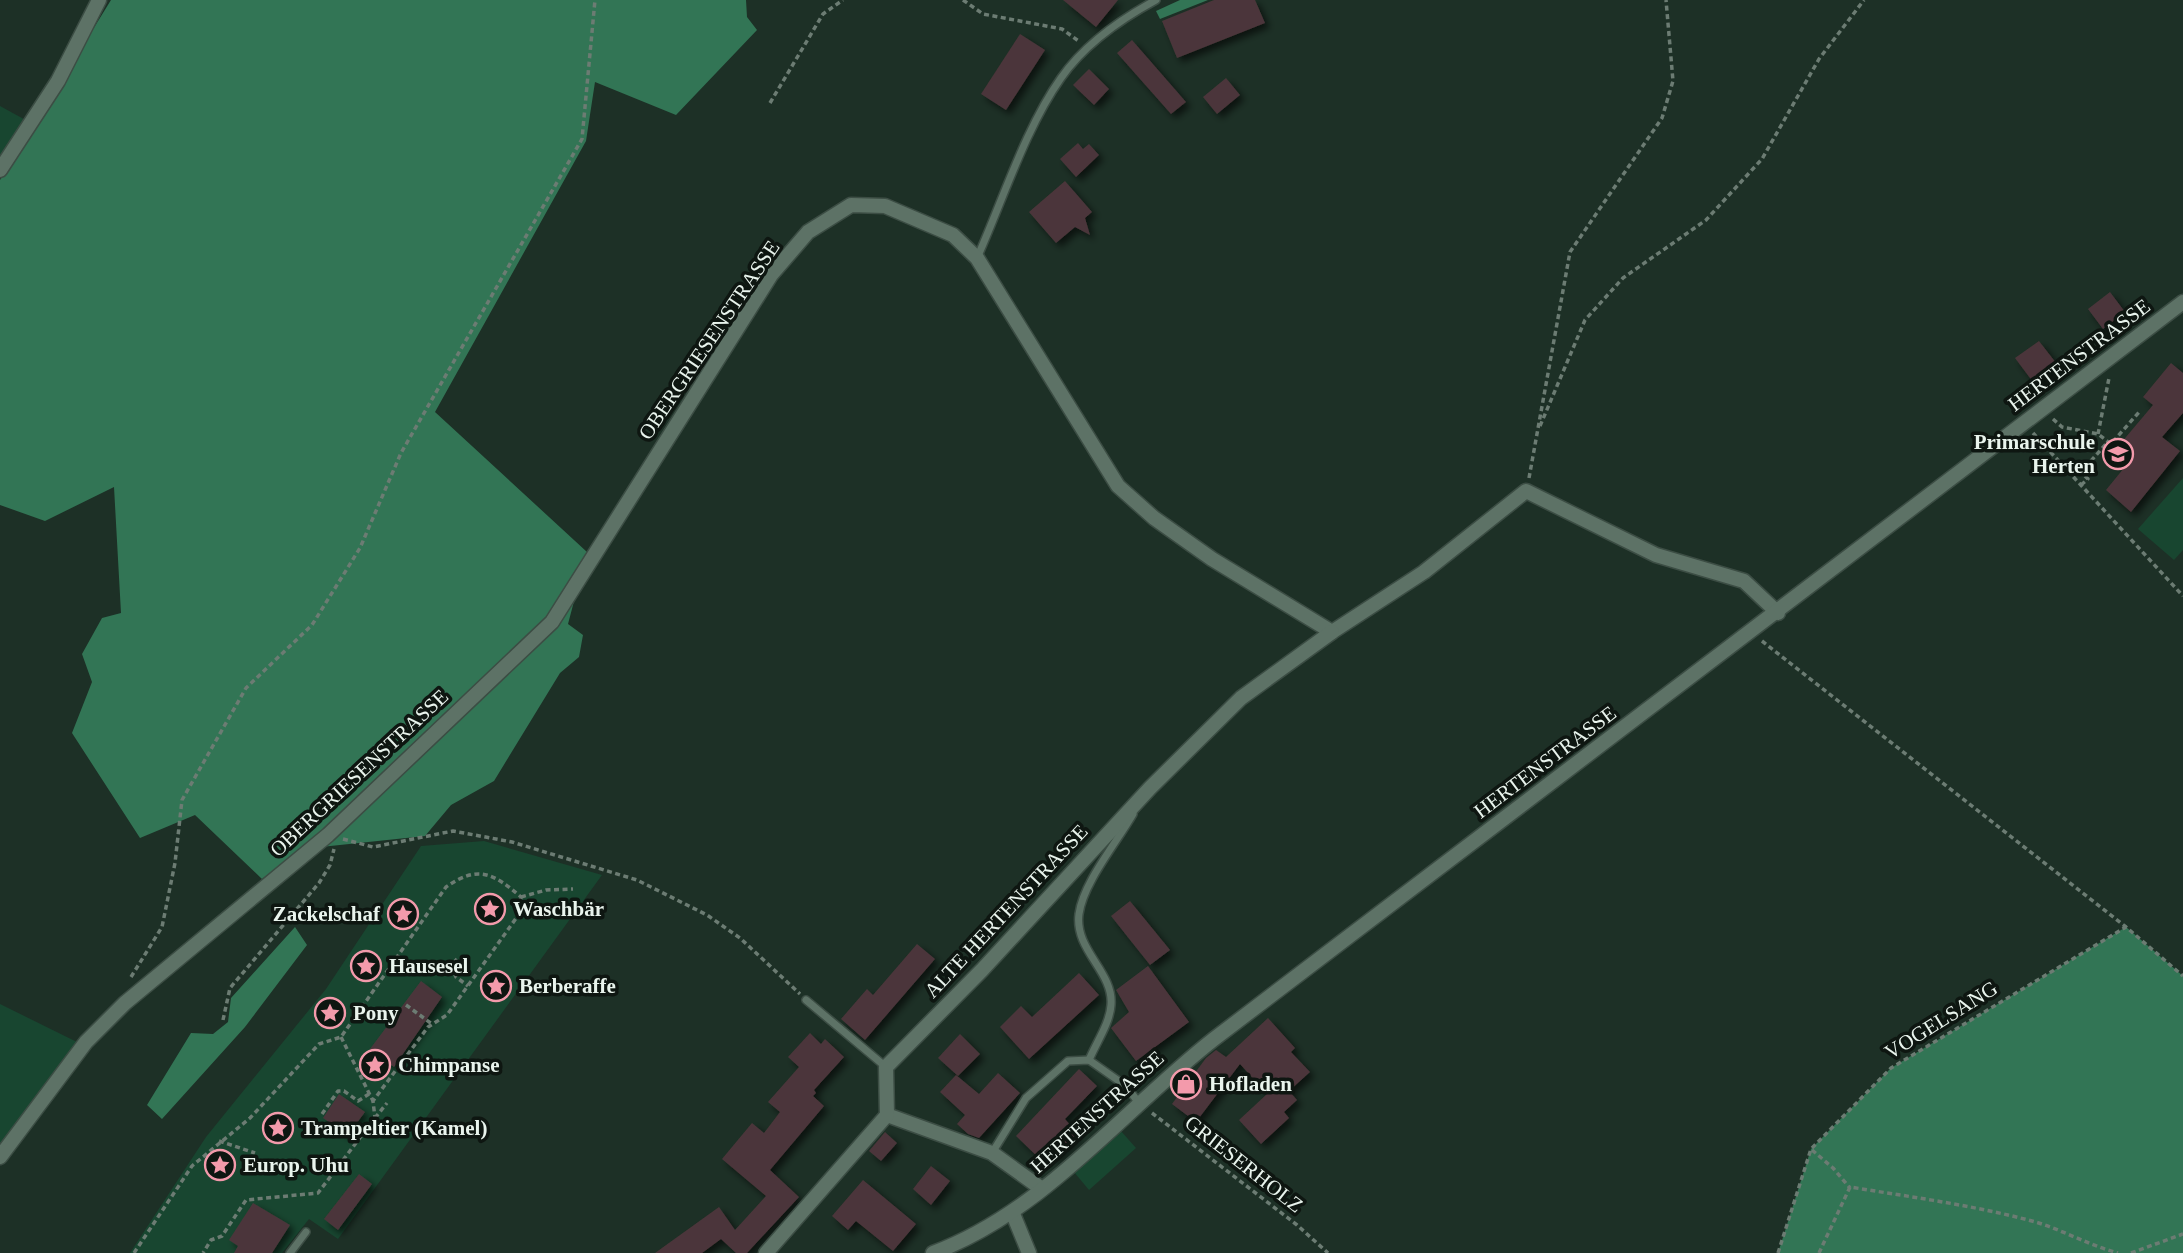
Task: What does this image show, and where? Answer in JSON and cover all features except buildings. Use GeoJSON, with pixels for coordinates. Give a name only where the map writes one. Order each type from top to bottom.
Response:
{"type":"FeatureCollection","features":[{"type":"Feature","properties":{"kind":"street"},"geometry":{"type":"LineString","coordinates":[[0,170],[58,81],[99,0]]}},
{"type":"Feature","properties":{"kind":"street","name":"OBERGRIESENSTRASSE"},"geometry":{"type":"LineString","coordinates":[[0,1157],[86,1042],[125,1003],[328,835],[552,622],[771,275],[808,232],[851,205],[885,206],[953,235],[977,258],[1118,486],[1154,518],[1212,559],[1332,632]]}},
{"type":"Feature","properties":{"kind":"street","name":"HERTENSTRASSE"},"geometry":{"type":"LineString","coordinates":[[933,1253],[966,1241],[1013,1214],[1174,1070],[1752,633],[2183,302]]}},
{"type":"Feature","properties":{"kind":"street"},"geometry":{"type":"LineString","coordinates":[[1332,632],[1424,572],[1526,491],[1656,555],[1744,581],[1777,613]]}},
{"type":"Feature","properties":{"kind":"street","name":"ALTE HERTENSTRASSE"},"geometry":{"type":"LineString","coordinates":[[886,1067],[982,970],[1150,788],[1241,698],[1332,632]]}},
{"type":"Feature","properties":{"kind":"street"},"geometry":{"type":"LineString","coordinates":[[766,1253],[887,1115],[886,1067]]}},
{"type":"Feature","properties":{"kind":"street"},"geometry":{"type":"LineString","coordinates":[[887,1115],[992,1153],[1042,1189]]}},
{"type":"Feature","properties":{"kind":"street"},"geometry":{"type":"LineString","coordinates":[[1013,1214],[1029,1253]]}},
{"type":"Feature","properties":{"kind":"lane"},"geometry":{"type":"LineString","coordinates":[[977,258],[1039,116],[1062,77],[1088,47],[1135,11],[1156,0]]}},
{"type":"Feature","properties":{"kind":"lane"},"geometry":{"type":"LineString","coordinates":[[1089,1060],[1112,1003],[1105,980],[1080,934],[1079,915],[1094,879],[1150,788]]}},
{"type":"Feature","properties":{"kind":"lane"},"geometry":{"type":"LineString","coordinates":[[806,1000],[886,1067]]}},
{"type":"Feature","properties":{"kind":"lane"},"geometry":{"type":"LineString","coordinates":[[992,1153],[1026,1098],[1068,1061],[1089,1060],[1126,1086],[1139,1103]]}},
{"type":"Feature","properties":{"kind":"lane"},"geometry":{"type":"LineString","coordinates":[[290,1253],[306,1232]]}},
{"type":"Feature","properties":{"kind":"path"},"geometry":{"type":"LineString","coordinates":[[125,987],[162,927],[175,863],[182,800],[246,688],[312,625],[360,548],[401,453],[582,139],[595,0]]}},
{"type":"Feature","properties":{"kind":"path"},"geometry":{"type":"LineString","coordinates":[[770,103],[822,14],[843,0]]}},
{"type":"Feature","properties":{"kind":"path"},"geometry":{"type":"LineString","coordinates":[[963,0],[983,14],[1062,29],[1088,47]]}},
{"type":"Feature","properties":{"kind":"path"},"geometry":{"type":"LineString","coordinates":[[1526,491],[1541,426],[1570,252],[1662,118],[1673,81],[1666,0]]}},
{"type":"Feature","properties":{"kind":"path"},"geometry":{"type":"LineString","coordinates":[[1541,426],[1585,320],[1623,278],[1706,220],[1762,159],[1819,59],[1864,0]]}},
{"type":"Feature","properties":{"kind":"path"},"geometry":{"type":"LineString","coordinates":[[2098,434],[2110,372],[2104,363]]}},
{"type":"Feature","properties":{"kind":"path"},"geometry":{"type":"LineString","coordinates":[[2055,423],[2066,428],[2098,434],[2111,444],[2140,411]]}},
{"type":"Feature","properties":{"kind":"path"},"geometry":{"type":"LineString","coordinates":[[2024,424],[2183,596]]}},
{"type":"Feature","properties":{"kind":"path"},"geometry":{"type":"LineString","coordinates":[[2081,485],[2088,479],[2081,472],[2108,442]]}},
{"type":"Feature","properties":{"kind":"path"},"geometry":{"type":"LineString","coordinates":[[1752,633],[2126,927],[2183,976]]}},
{"type":"Feature","properties":{"kind":"path"},"geometry":{"type":"LineString","coordinates":[[328,835],[373,847],[453,831],[481,835],[637,880],[707,915],[740,938],[806,1000]]}},
{"type":"Feature","properties":{"kind":"path"},"geometry":{"type":"LineString","coordinates":[[223,1020],[230,988],[319,883],[330,865],[335,851],[328,835]]}},
{"type":"Feature","properties":{"kind":"path"},"geometry":{"type":"LineString","coordinates":[[134,1253],[192,1166],[250,1118],[319,1044],[341,1037],[446,887],[462,876],[478,873],[498,878],[521,897]]}},
{"type":"Feature","properties":{"kind":"path"},"geometry":{"type":"LineString","coordinates":[[521,897],[545,890],[573,889]]}},
{"type":"Feature","properties":{"kind":"path"},"geometry":{"type":"LineString","coordinates":[[373,1101],[432,1024],[447,1015],[517,917],[521,897]]}},
{"type":"Feature","properties":{"kind":"path","name":"VOGELSANG"},"geometry":{"type":"LineString","coordinates":[[1778,1253],[1811,1149],[1891,1068],[2126,927]]}},
{"type":"Feature","properties":{"kind":"path"},"geometry":{"type":"LineString","coordinates":[[457,959],[451,966],[456,977],[468,986]]}},
{"type":"Feature","properties":{"kind":"path"},"geometry":{"type":"LineString","coordinates":[[406,1005],[432,1024]]}},
{"type":"Feature","properties":{"kind":"path"},"geometry":{"type":"LineString","coordinates":[[341,1037],[373,1101],[375,1118]]}},
{"type":"Feature","properties":{"kind":"path"},"geometry":{"type":"LineString","coordinates":[[322,1114],[338,1091],[344,1091],[358,1101],[369,1094]]}},
{"type":"Feature","properties":{"kind":"path"},"geometry":{"type":"LineString","coordinates":[[203,1253],[211,1240],[222,1236],[246,1200],[318,1193],[387,1102]]}},
{"type":"Feature","properties":{"kind":"path","name":"GRIESERHOLZ"},"geometry":{"type":"LineString","coordinates":[[1139,1103],[1328,1253]]}},
{"type":"Feature","properties":{"kind":"path"},"geometry":{"type":"LineString","coordinates":[[219,1142],[255,1153]]}},
{"type":"Feature","properties":{"kind":"path"},"geometry":{"type":"LineString","coordinates":[[1811,1149],[1833,1168],[1850,1188],[1974,1208],[2023,1219],[2091,1246],[2118,1253]]}},
{"type":"Feature","properties":{"kind":"path"},"geometry":{"type":"LineString","coordinates":[[1819,1253],[1850,1188]]}},
{"type":"Feature","properties":{"kind":"path"},"geometry":{"type":"LineString","coordinates":[[2131,1253],[2183,1234]]}},
{"type":"Feature","properties":{"kind":"green space"},"geometry":{"type":"Polygon","coordinates":[[[111,0],[746,0],[747,17],[757,30],[676,115],[595,82],[586,141],[435,412],[587,552],[568,624],[583,635],[579,657],[560,673],[494,781],[451,805],[425,836],[302,849],[262,879],[195,815],[140,838],[72,733],[92,682],[82,654],[102,618],[121,613],[114,487],[45,521],[0,505],[0,180],[111,0]]]}},
{"type":"Feature","properties":{"kind":"green space"},"geometry":{"type":"Polygon","coordinates":[[[1180,0],[1208,0],[1160,19],[1156,11],[1180,0]]]}},
{"type":"Feature","properties":{"kind":"green space"},"geometry":{"type":"Polygon","coordinates":[[[0,106],[31,123],[0,168],[0,106]]]}},
{"type":"Feature","properties":{"kind":"green space"},"geometry":{"type":"Polygon","coordinates":[[[2183,478],[2183,550],[2174,560],[2138,529],[2183,478]]]}},
{"type":"Feature","properties":{"kind":"green space"},"geometry":{"type":"Polygon","coordinates":[[[484,841],[602,875],[338,1239],[309,1219],[282,1253],[130,1253],[206,1137],[326,989],[421,846],[484,841]]]}},
{"type":"Feature","properties":{"kind":"green space"},"geometry":{"type":"Polygon","coordinates":[[[295,927],[307,945],[245,1027],[162,1119],[147,1105],[191,1033],[213,1034],[228,1022],[231,998],[295,927]]]}},
{"type":"Feature","properties":{"kind":"green space"},"geometry":{"type":"Polygon","coordinates":[[[2126,927],[2183,976],[2183,1253],[1778,1253],[1811,1149],[1891,1068],[2126,927]]]}},
{"type":"Feature","properties":{"kind":"green space"},"geometry":{"type":"Polygon","coordinates":[[[0,1004],[77,1042],[0,1145],[0,1004]]]}},
{"type":"Feature","properties":{"kind":"green space"},"geometry":{"type":"Polygon","coordinates":[[[1120,1130],[1136,1148],[1089,1190],[1074,1172],[1120,1130]]]}},
{"type":"Feature","properties":{"kind":"place","name":"Primarschule Herten"},"geometry":{"type":"Point","coordinates":[2118,454]}},
{"type":"Feature","properties":{"kind":"place","name":"Waschbär"},"geometry":{"type":"Point","coordinates":[490,909]}},
{"type":"Feature","properties":{"kind":"place","name":"Zackelschaf"},"geometry":{"type":"Point","coordinates":[403,914]}},
{"type":"Feature","properties":{"kind":"place","name":"Hausesel"},"geometry":{"type":"Point","coordinates":[366,966]}},
{"type":"Feature","properties":{"kind":"place","name":"Berberaffe"},"geometry":{"type":"Point","coordinates":[496,986]}},
{"type":"Feature","properties":{"kind":"place","name":"Pony"},"geometry":{"type":"Point","coordinates":[330,1013]}},
{"type":"Feature","properties":{"kind":"place","name":"Chimpanse"},"geometry":{"type":"Point","coordinates":[375,1065]}},
{"type":"Feature","properties":{"kind":"place","name":"Hofladen"},"geometry":{"type":"Point","coordinates":[1186,1084]}},
{"type":"Feature","properties":{"kind":"place","name":"Trampeltier (Kamel)"},"geometry":{"type":"Point","coordinates":[278,1128]}},
{"type":"Feature","properties":{"kind":"place","name":"Europ. Uhu"},"geometry":{"type":"Point","coordinates":[220,1165]}}]}
